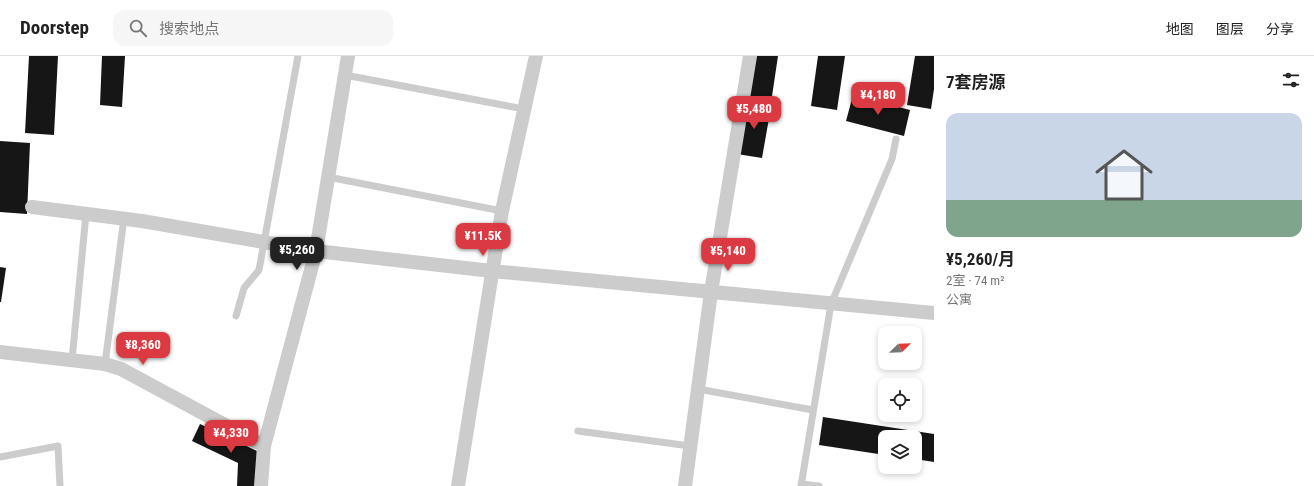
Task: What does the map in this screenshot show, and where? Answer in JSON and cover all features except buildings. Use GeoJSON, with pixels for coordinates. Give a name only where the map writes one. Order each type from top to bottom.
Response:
{"type":"FeatureCollection","features":[{"type":"Feature","properties":{"kind":"street"},"geometry":{"type":"LineString","coordinates":[[261,486],[264,446],[316,251],[348,56]]}},
{"type":"Feature","properties":{"kind":"street"},"geometry":{"type":"LineString","coordinates":[[458,486],[502,211],[536,56]]}},
{"type":"Feature","properties":{"kind":"street"},"geometry":{"type":"LineString","coordinates":[[685,486],[711,292],[750,56]]}},
{"type":"Feature","properties":{"kind":"street"},"geometry":{"type":"LineString","coordinates":[[32,207],[124,218],[316,251],[492,271],[934,313]]}},
{"type":"Feature","properties":{"kind":"street"},"geometry":{"type":"LineString","coordinates":[[0,352],[105,364],[121,369],[264,446]]}},
{"type":"Feature","properties":{"kind":"lane"},"geometry":{"type":"LineString","coordinates":[[236,316],[244,288],[259,270],[298,56]]}},
{"type":"Feature","properties":{"kind":"lane"},"geometry":{"type":"LineString","coordinates":[[344,75],[524,109]]}},
{"type":"Feature","properties":{"kind":"lane"},"geometry":{"type":"LineString","coordinates":[[818,486],[801,485],[831,304],[892,158],[896,139]]}},
{"type":"Feature","properties":{"kind":"lane"},"geometry":{"type":"LineString","coordinates":[[328,176],[502,211]]}},
{"type":"Feature","properties":{"kind":"lane"},"geometry":{"type":"LineString","coordinates":[[72,360],[86,214]]}},
{"type":"Feature","properties":{"kind":"lane"},"geometry":{"type":"LineString","coordinates":[[105,364],[124,218]]}},
{"type":"Feature","properties":{"kind":"lane"},"geometry":{"type":"LineString","coordinates":[[698,389],[813,410]]}},
{"type":"Feature","properties":{"kind":"lane"},"geometry":{"type":"LineString","coordinates":[[578,431],[690,446]]}},
{"type":"Feature","properties":{"kind":"lane"},"geometry":{"type":"LineString","coordinates":[[0,457],[58,446],[60,486]]}}]}
